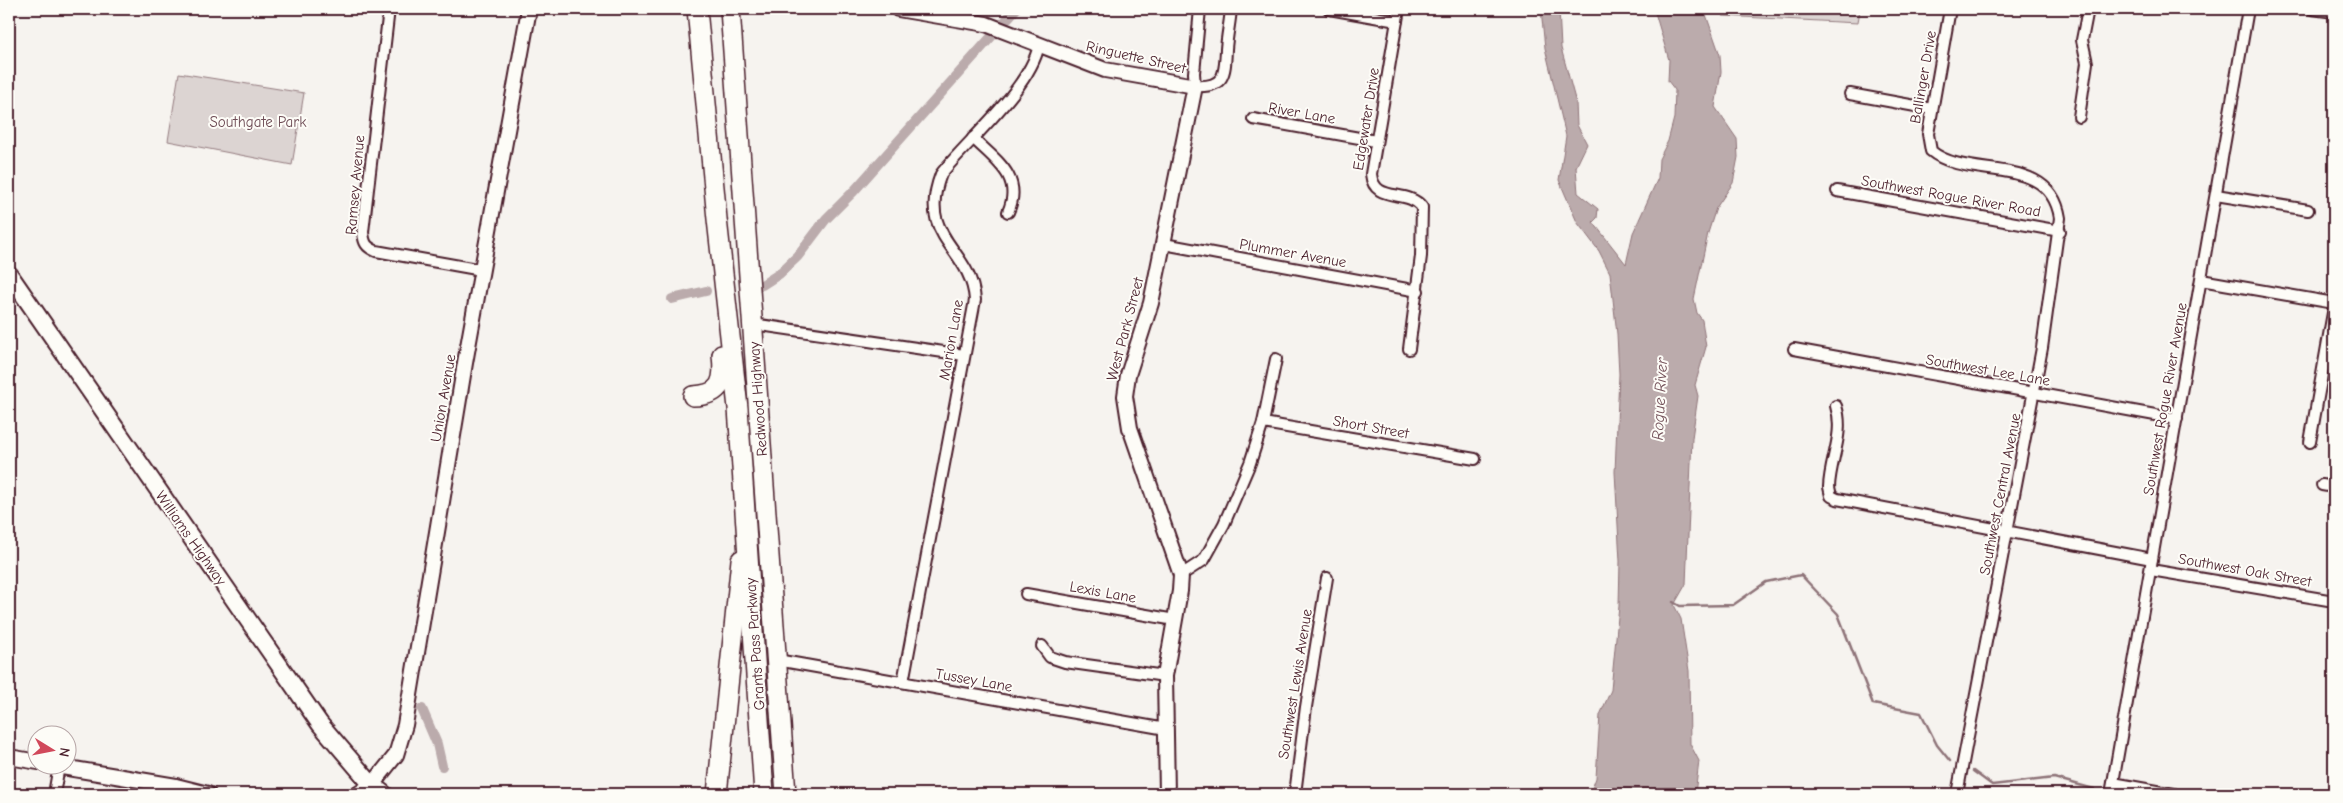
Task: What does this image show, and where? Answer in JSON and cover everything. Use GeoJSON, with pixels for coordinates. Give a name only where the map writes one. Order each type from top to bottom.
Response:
{"type":"FeatureCollection","features":[{"type":"Feature","properties":{"kind":"highway","name":"Redwood Highway"},"geometry":{"type":"LineString","coordinates":[[696,9],[738,408],[745,494]]}},
{"type":"Feature","properties":{"kind":"highway","name":"Redwood Highway"},"geometry":{"type":"LineString","coordinates":[[730,9],[786,793]]}},
{"type":"Feature","properties":{"kind":"highway"},"geometry":{"type":"LineString","coordinates":[[692,396],[707,395],[721,385],[724,372],[713,270],[717,219]]}},
{"type":"Feature","properties":{"kind":"highway"},"geometry":{"type":"LineString","coordinates":[[717,794],[742,554],[745,494]]}},
{"type":"Feature","properties":{"kind":"highway","name":"Grants Pass Parkway"},"geometry":{"type":"LineString","coordinates":[[745,494],[764,794]]}},
{"type":"Feature","properties":{"kind":"main road","name":"Williams Highway"},"geometry":{"type":"LineString","coordinates":[[9,274],[320,724],[378,790]]}},
{"type":"Feature","properties":{"kind":"street","name":"Ramsey Avenue"},"geometry":{"type":"LineString","coordinates":[[389,9],[363,232],[364,243],[376,251],[482,270]]}},
{"type":"Feature","properties":{"kind":"street","name":"Union Avenue"},"geometry":{"type":"LineString","coordinates":[[358,794],[378,790],[396,755],[405,725],[482,270],[529,9]]}},
{"type":"Feature","properties":{"kind":"street","name":"Ringuette Street"},"geometry":{"type":"LineString","coordinates":[[898,9],[986,24],[1105,70],[1195,86]]}},
{"type":"Feature","properties":{"kind":"street"},"geometry":{"type":"LineString","coordinates":[[1200,9],[1194,73],[1195,86],[1210,87],[1218,82],[1225,72],[1231,9]]}},
{"type":"Feature","properties":{"kind":"street"},"geometry":{"type":"LineString","coordinates":[[1329,9],[1396,21]]}},
{"type":"Feature","properties":{"kind":"street","name":"Edgewater Drive"},"geometry":{"type":"LineString","coordinates":[[1399,9],[1371,174],[1374,187],[1388,194],[1415,200],[1422,207],[1423,231],[1418,291],[1408,349]]}},
{"type":"Feature","properties":{"kind":"street","name":"Ballinger Drive"},"geometry":{"type":"LineString","coordinates":[[1950,9],[1928,134],[1930,152],[1942,160],[2025,175],[2042,184],[2054,198]]}},
{"type":"Feature","properties":{"kind":"street"},"geometry":{"type":"LineString","coordinates":[[2079,117],[2087,63],[2082,40],[2088,9]]}},
{"type":"Feature","properties":{"kind":"street","name":"Southwest Rogue River Avenue"},"geometry":{"type":"LineString","coordinates":[[2111,794],[2248,9]]}},
{"type":"Feature","properties":{"kind":"street"},"geometry":{"type":"LineString","coordinates":[[2312,9],[2334,12]]}},
{"type":"Feature","properties":{"kind":"street","name":"Marion Lane"},"geometry":{"type":"LineString","coordinates":[[903,682],[975,300],[971,279],[937,225],[934,194],[941,174],[1027,76],[1037,57],[1039,45]]}},
{"type":"Feature","properties":{"kind":"street","name":"West Park Street"},"geometry":{"type":"LineString","coordinates":[[1167,794],[1165,676],[1181,575],[1130,428],[1125,403],[1128,375],[1151,302],[1164,244],[1195,86]]}},
{"type":"Feature","properties":{"kind":"street"},"geometry":{"type":"LineString","coordinates":[[1850,94],[1932,109]]}},
{"type":"Feature","properties":{"kind":"street","name":"River Lane"},"geometry":{"type":"LineString","coordinates":[[1253,119],[1376,141]]}},
{"type":"Feature","properties":{"kind":"street"},"geometry":{"type":"LineString","coordinates":[[973,138],[1005,170],[1010,178],[1013,196],[1008,212]]}},
{"type":"Feature","properties":{"kind":"street","name":"Southwest Rogue River Road"},"geometry":{"type":"LineString","coordinates":[[1837,191],[2060,231]]}},
{"type":"Feature","properties":{"kind":"street"},"geometry":{"type":"LineString","coordinates":[[2216,194],[2308,210]]}},
{"type":"Feature","properties":{"kind":"street","name":"Southwest Central Avenue"},"geometry":{"type":"LineString","coordinates":[[1957,794],[2009,532],[2034,394],[2060,231],[2059,211],[2054,198]]}},
{"type":"Feature","properties":{"kind":"street","name":"Plummer Avenue"},"geometry":{"type":"LineString","coordinates":[[1164,244],[1418,291]]}},
{"type":"Feature","properties":{"kind":"street"},"geometry":{"type":"LineString","coordinates":[[2201,280],[2334,303]]}},
{"type":"Feature","properties":{"kind":"street"},"geometry":{"type":"LineString","coordinates":[[2310,442],[2334,307]]}},
{"type":"Feature","properties":{"kind":"street"},"geometry":{"type":"LineString","coordinates":[[752,324],[964,355]]}},
{"type":"Feature","properties":{"kind":"street","name":"Southwest Lee Lane"},"geometry":{"type":"LineString","coordinates":[[1794,349],[2177,419]]}},
{"type":"Feature","properties":{"kind":"street"},"geometry":{"type":"LineString","coordinates":[[1181,575],[1204,560],[1213,548],[1237,494],[1262,424],[1276,359]]}},
{"type":"Feature","properties":{"kind":"street","name":"Southwest Oak Street"},"geometry":{"type":"LineString","coordinates":[[1836,406],[1840,421],[1840,431],[1830,479],[1831,496],[1844,501],[2009,532],[2152,564],[2334,601]]}},
{"type":"Feature","properties":{"kind":"street","name":"Short Street"},"geometry":{"type":"LineString","coordinates":[[1262,424],[1475,459]]}},
{"type":"Feature","properties":{"kind":"street"},"geometry":{"type":"LineString","coordinates":[[2322,485],[2334,487]]}},
{"type":"Feature","properties":{"kind":"street","name":"Southwest Lewis Avenue"},"geometry":{"type":"LineString","coordinates":[[1294,794],[1327,578]]}},
{"type":"Feature","properties":{"kind":"street","name":"Lexis Lane"},"geometry":{"type":"LineString","coordinates":[[1026,594],[1175,620]]}},
{"type":"Feature","properties":{"kind":"street"},"geometry":{"type":"LineString","coordinates":[[1042,646],[1050,656],[1066,662],[1165,676]]}},
{"type":"Feature","properties":{"kind":"street","name":"Tussey Lane"},"geometry":{"type":"LineString","coordinates":[[777,660],[1166,729]]}},
{"type":"Feature","properties":{"kind":"street"},"geometry":{"type":"LineString","coordinates":[[9,757],[28,760]]}},
{"type":"Feature","properties":{"kind":"street"},"geometry":{"type":"LineString","coordinates":[[78,770],[208,794]]}},
{"type":"Feature","properties":{"kind":"street"},"geometry":{"type":"LineString","coordinates":[[54,794],[57,776]]}},
{"type":"Feature","properties":{"kind":"street"},"geometry":{"type":"LineString","coordinates":[[2113,783],[2174,794]]}},
{"type":"Feature","properties":{"kind":"green space"},"geometry":{"type":"Polygon","coordinates":[[[1721,9],[1860,9],[1858,23],[1723,16],[1721,9]]]}},
{"type":"Feature","properties":{"kind":"green space","name":"Southgate Park"},"geometry":{"type":"Polygon","coordinates":[[[179,73],[304,93],[292,165],[168,141],[179,73]]]}},
{"type":"Feature","properties":{"kind":"water","name":"Rogue River"},"geometry":{"type":"Polygon","coordinates":[[[1541,9],[1559,9],[1561,48],[1576,103],[1577,125],[1587,144],[1576,167],[1578,193],[1598,209],[1597,218],[1593,222],[1626,264],[1633,233],[1658,178],[1659,159],[1668,141],[1674,118],[1675,90],[1668,81],[1669,60],[1654,9],[1704,9],[1720,55],[1721,72],[1715,107],[1737,139],[1738,157],[1733,183],[1716,208],[1708,233],[1694,299],[1697,313],[1702,320],[1706,347],[1695,385],[1698,396],[1692,438],[1686,584],[1674,605],[1681,619],[1689,671],[1690,744],[1699,761],[1695,794],[1590,794],[1596,778],[1600,715],[1611,690],[1619,606],[1620,561],[1615,472],[1619,374],[1617,334],[1610,273],[1599,251],[1577,222],[1559,180],[1566,136],[1545,48],[1541,9]]]}},
{"type":"Feature","properties":{"kind":"waterway"},"geometry":{"type":"LineString","coordinates":[[762,285],[779,274],[798,256],[826,219],[854,191],[1016,9]]}},
{"type":"Feature","properties":{"kind":"waterway"},"geometry":{"type":"LineString","coordinates":[[672,299],[706,291]]}},
{"type":"Feature","properties":{"kind":"waterway"},"geometry":{"type":"LineString","coordinates":[[1673,602],[1680,606],[1733,605],[1766,582],[1801,575],[1838,614],[1873,704],[1921,713],[1937,745],[1950,761]]}},
{"type":"Feature","properties":{"kind":"waterway"},"geometry":{"type":"LineString","coordinates":[[422,709],[437,744],[442,766]]}},
{"type":"Feature","properties":{"kind":"waterway"},"geometry":{"type":"LineString","coordinates":[[1973,771],[1992,785],[2054,778],[2094,789]]}}]}
